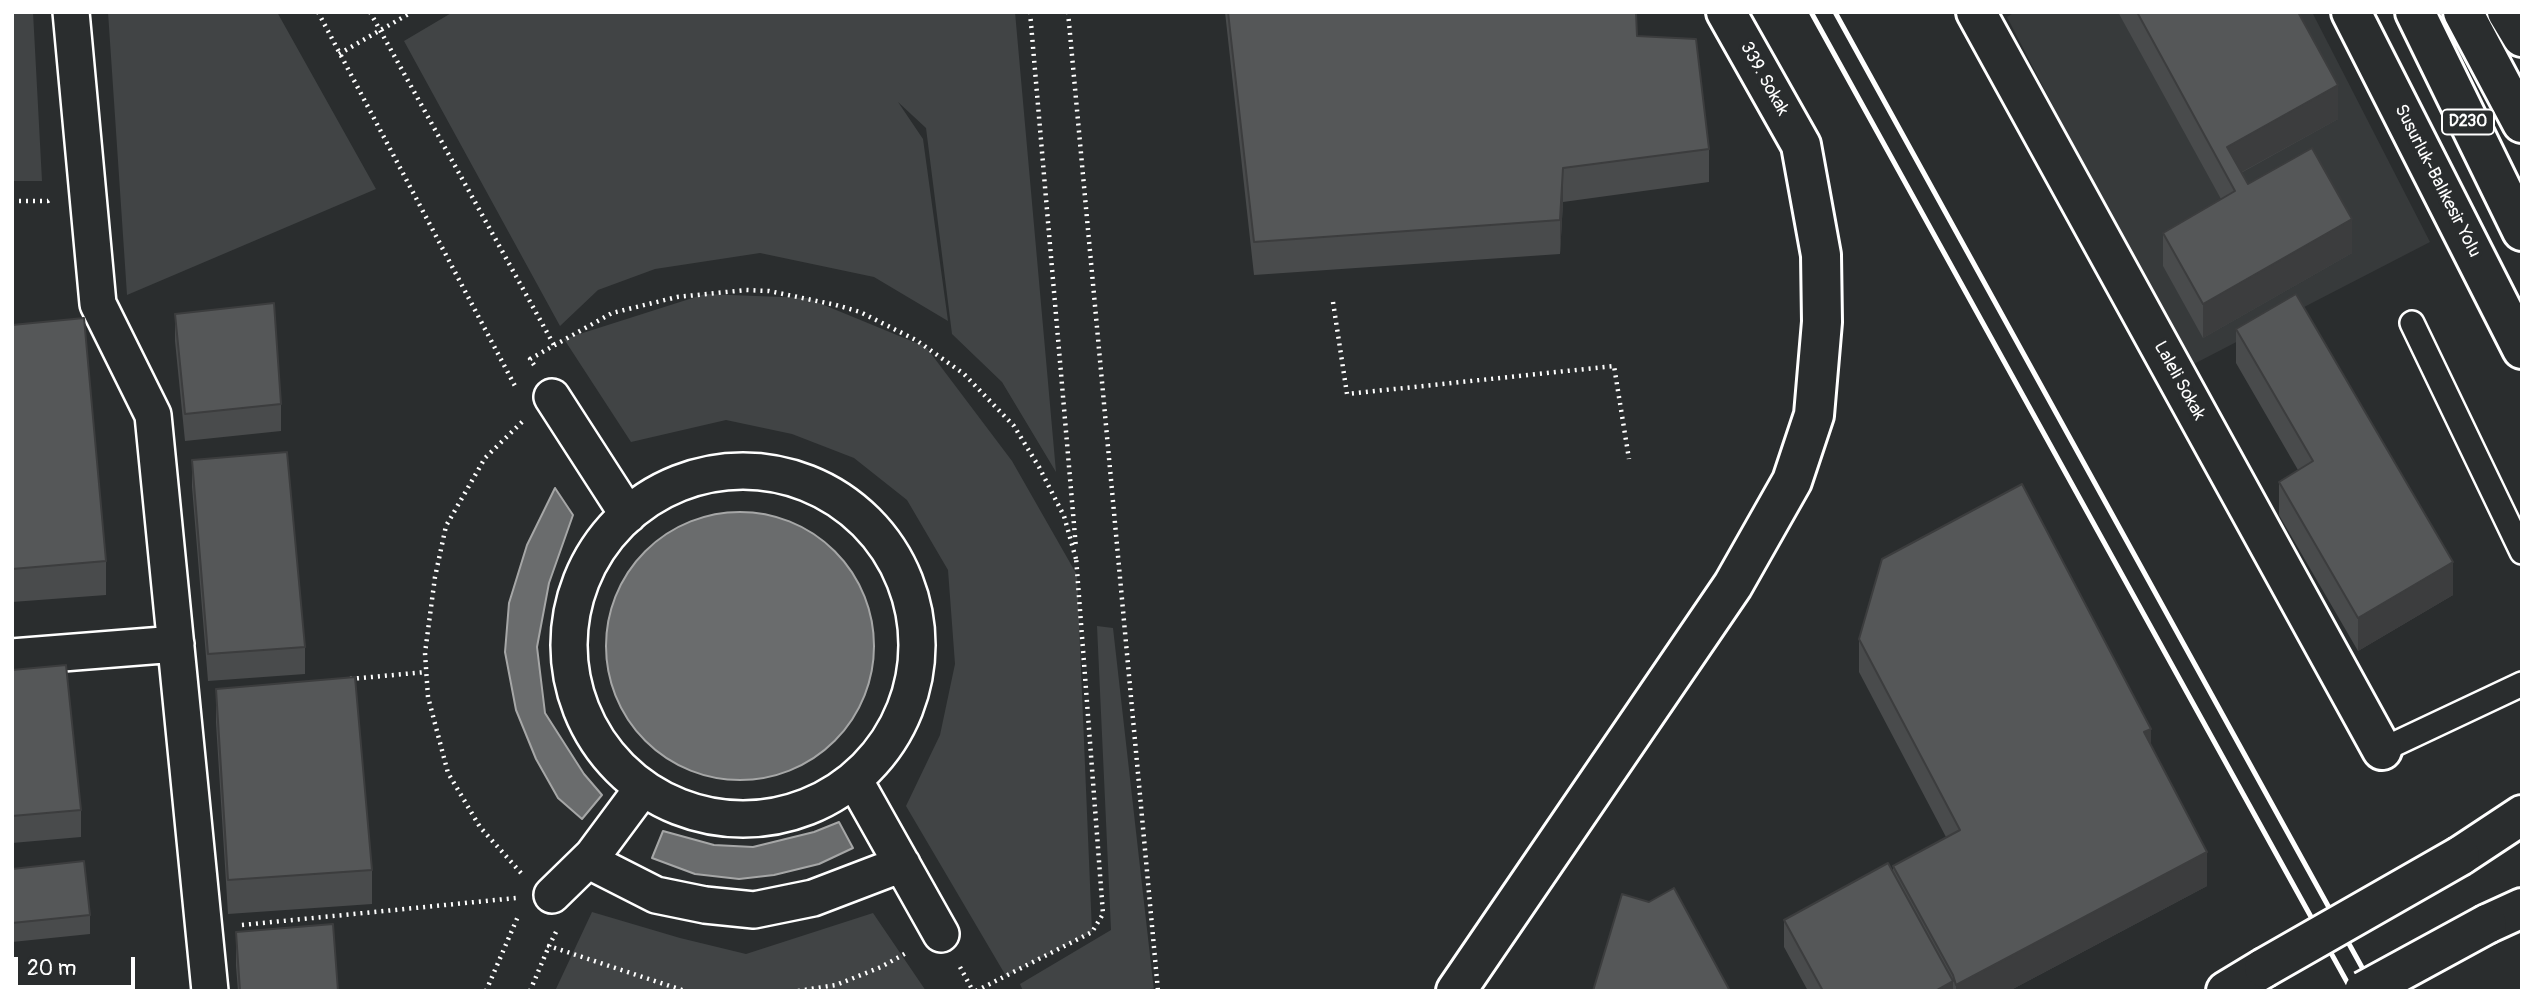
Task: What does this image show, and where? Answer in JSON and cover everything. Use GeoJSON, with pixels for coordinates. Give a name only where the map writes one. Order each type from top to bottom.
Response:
{"type":"FeatureCollection","features":[{"type":"Feature","properties":{"kind":"main road","name":"339. Sokak"},"geometry":{"type":"LineString","coordinates":[[1456,991],[1733,585],[1792,481],[1814,415],[1822,322],[1821,255],[1801,145],[1726,12]]}},
{"type":"Feature","properties":{"kind":"main road","name":"Laleli Sokak"},"geometry":{"type":"LineString","coordinates":[[1976,12],[2382,750]]}},
{"type":"Feature","properties":{"kind":"main road","name":"Susurluk-Balıkesir Yolu"},"geometry":{"type":"LineString","coordinates":[[2351,12],[2522,349]]}},
{"type":"Feature","properties":{"kind":"main road","name":"D230"},"geometry":{"type":"LineString","coordinates":[[2415,12],[2522,231]]}},
{"type":"Feature","properties":{"kind":"main road","name":"D230"},"geometry":{"type":"LineString","coordinates":[[2463,12],[2522,123]]}},
{"type":"Feature","properties":{"kind":"main road"},"geometry":{"type":"LineString","coordinates":[[2507,12],[2522,37]]}},
{"type":"Feature","properties":{"kind":"main road"},"geometry":{"type":"LineString","coordinates":[[2225,991],[2460,856],[2522,815]]}},
{"type":"Feature","properties":{"kind":"main road"},"geometry":{"type":"LineString","coordinates":[[2364,991],[2487,924],[2522,908]]}},
{"type":"Feature","properties":{"kind":"street"},"geometry":{"type":"LineString","coordinates":[[71,12],[98,304],[153,415],[210,991]]}},
{"type":"Feature","properties":{"kind":"street"},"geometry":{"type":"LineString","coordinates":[[541,406],[628,515]]}},
{"type":"Feature","properties":{"kind":"street"},"geometry":{"type":"LineString","coordinates":[[769,471],[824,489],[871,524],[903,572],[918,627],[914,684],[893,738],[855,781],[806,810],[750,821],[693,814],[642,789],[600,748],[575,695],[568,637],[580,580],[611,530],[656,492],[711,472],[769,471]]}},
{"type":"Feature","properties":{"kind":"street"},"geometry":{"type":"LineString","coordinates":[[12,657],[176,644]]}},
{"type":"Feature","properties":{"kind":"street"},"geometry":{"type":"LineString","coordinates":[[855,781],[941,934]]}},
{"type":"Feature","properties":{"kind":"street"},"geometry":{"type":"LineString","coordinates":[[539,896],[593,855],[642,789]]}},
{"type":"Feature","properties":{"kind":"street"},"geometry":{"type":"LineString","coordinates":[[593,855],[597,865],[656,895],[705,905],[754,910],[813,898],[902,864]]}},
{"type":"Feature","properties":{"kind":"lane"},"geometry":{"type":"LineString","coordinates":[[2412,323],[2522,552]]}},
{"type":"Feature","properties":{"kind":"lane"},"geometry":{"type":"LineString","coordinates":[[2382,750],[2522,684]]}},
{"type":"Feature","properties":{"kind":"path"},"geometry":{"type":"LineString","coordinates":[[317,12],[541,406]]}},
{"type":"Feature","properties":{"kind":"path"},"geometry":{"type":"LineString","coordinates":[[370,12],[554,345]]}},
{"type":"Feature","properties":{"kind":"path"},"geometry":{"type":"LineString","coordinates":[[340,54],[412,12]]}},
{"type":"Feature","properties":{"kind":"path"},"geometry":{"type":"LineString","coordinates":[[798,991],[836,985],[881,967],[941,934],[975,991],[1091,932],[1103,914],[1030,12]]}},
{"type":"Feature","properties":{"kind":"path"},"geometry":{"type":"LineString","coordinates":[[1068,12],[1158,991]]}},
{"type":"Feature","properties":{"kind":"path"},"geometry":{"type":"LineString","coordinates":[[541,406],[530,359],[612,313],[677,297],[746,290],[769,291],[836,304],[860,312],[916,340],[964,374],[1014,426],[1039,467],[1063,516],[1076,559]]}},
{"type":"Feature","properties":{"kind":"path"},"geometry":{"type":"LineString","coordinates":[[1333,302],[1347,394],[1614,366],[1629,459]]}},
{"type":"Feature","properties":{"kind":"path"},"geometry":{"type":"LineString","coordinates":[[539,896],[480,827],[448,773],[428,696],[426,671],[429,615],[446,526],[485,458],[541,406]]}},
{"type":"Feature","properties":{"kind":"path"},"geometry":{"type":"LineString","coordinates":[[344,680],[426,671]]}},
{"type":"Feature","properties":{"kind":"path"},"geometry":{"type":"LineString","coordinates":[[486,991],[539,896]]}},
{"type":"Feature","properties":{"kind":"path"},"geometry":{"type":"LineString","coordinates":[[204,929],[539,896],[570,906],[530,991]]}},
{"type":"Feature","properties":{"kind":"path"},"geometry":{"type":"LineString","coordinates":[[549,946],[685,991]]}},
{"type":"Feature","properties":{"kind":"shaded area"},"geometry":{"type":"Polygon","coordinates":[[[12,12],[33,12],[42,181],[12,181],[12,12]]]}},
{"type":"Feature","properties":{"kind":"shaded area"},"geometry":{"type":"Polygon","coordinates":[[[108,12],[277,12],[376,189],[127,295],[108,12]]]}},
{"type":"Feature","properties":{"kind":"shaded area"},"geometry":{"type":"Polygon","coordinates":[[[453,12],[1015,12],[1056,472],[1002,382],[952,334],[926,128],[898,102],[923,139],[948,321],[874,277],[760,253],[655,269],[598,290],[560,326],[404,41],[453,12]]]}},
{"type":"Feature","properties":{"kind":"shaded area"},"geometry":{"type":"Polygon","coordinates":[[[2015,12],[2312,12],[2430,242],[2188,367],[2007,17],[2015,12]]]}},
{"type":"Feature","properties":{"kind":"shaded area"},"geometry":{"type":"Polygon","coordinates":[[[705,294],[807,298],[926,347],[1012,461],[1077,575],[1092,932],[1006,976],[906,806],[940,735],[955,664],[948,570],[907,500],[854,458],[792,434],[726,420],[631,442],[564,339],[705,294]]]}},
{"type":"Feature","properties":{"kind":"shaded area"},"geometry":{"type":"Polygon","coordinates":[[[555,488],[573,515],[549,583],[537,647],[545,713],[584,774],[602,795],[582,819],[558,798],[536,759],[516,710],[505,652],[509,603],[527,545],[555,488]]]}},
{"type":"Feature","properties":{"kind":"shaded area"},"geometry":{"type":"Polygon","coordinates":[[[740,512],[791,522],[835,551],[864,595],[874,646],[864,697],[835,741],[791,770],[740,780],[689,770],[645,741],[616,697],[606,646],[616,595],[645,551],[689,522],[740,512]]]}},
{"type":"Feature","properties":{"kind":"shaded area"},"geometry":{"type":"Polygon","coordinates":[[[1097,626],[1113,628],[1154,991],[1023,991],[1020,984],[1111,930],[1097,626]]]}},
{"type":"Feature","properties":{"kind":"shaded area"},"geometry":{"type":"Polygon","coordinates":[[[839,822],[853,848],[819,864],[774,875],[739,879],[695,874],[652,858],[663,831],[714,845],[753,847],[814,832],[839,822]]]}},
{"type":"Feature","properties":{"kind":"shaded area"},"geometry":{"type":"Polygon","coordinates":[[[592,912],[746,954],[873,913],[926,991],[555,991],[592,912]]]}},
{"type":"Feature","properties":{"kind":"building"},"geometry":{"type":"Polygon","coordinates":[[[1228,12],[1636,12],[1637,36],[1696,39],[1709,149],[1563,168],[1560,220],[1254,242],[1228,12]]]}},
{"type":"Feature","properties":{"kind":"building"},"geometry":{"type":"Polygon","coordinates":[[[2137,12],[2298,12],[2338,85],[2227,147],[2248,184],[2312,148],[2352,219],[2203,304],[2163,233],[2235,191],[2137,12]]]}},
{"type":"Feature","properties":{"kind":"building"},"geometry":{"type":"Polygon","coordinates":[[[2296,294],[2453,562],[2358,618],[2279,482],[2313,461],[2236,329],[2296,294]]]}},
{"type":"Feature","properties":{"kind":"building"},"geometry":{"type":"Polygon","coordinates":[[[274,303],[281,404],[185,414],[175,314],[274,303]]]}},
{"type":"Feature","properties":{"kind":"building"},"geometry":{"type":"Polygon","coordinates":[[[84,318],[106,561],[12,569],[12,325],[84,318]]]}},
{"type":"Feature","properties":{"kind":"building"},"geometry":{"type":"Polygon","coordinates":[[[287,452],[305,647],[208,654],[192,460],[287,452]]]}},
{"type":"Feature","properties":{"kind":"building"},"geometry":{"type":"Polygon","coordinates":[[[2022,484],[2151,729],[2144,732],[2207,852],[1956,985],[1893,866],[1960,830],[1859,639],[1882,559],[2022,484]]]}},
{"type":"Feature","properties":{"kind":"building"},"geometry":{"type":"Polygon","coordinates":[[[66,665],[81,810],[12,816],[12,670],[66,665]]]}},
{"type":"Feature","properties":{"kind":"building"},"geometry":{"type":"Polygon","coordinates":[[[355,677],[372,870],[228,880],[216,689],[355,677]]]}},
{"type":"Feature","properties":{"kind":"building"},"geometry":{"type":"Polygon","coordinates":[[[84,861],[90,915],[12,923],[12,869],[84,861]]]}},
{"type":"Feature","properties":{"kind":"building"},"geometry":{"type":"Polygon","coordinates":[[[1888,863],[1953,981],[1935,991],[1823,991],[1784,920],[1888,863]]]}},
{"type":"Feature","properties":{"kind":"building"},"geometry":{"type":"Polygon","coordinates":[[[1674,888],[1730,991],[1593,991],[1622,894],[1649,902],[1674,888]]]}},
{"type":"Feature","properties":{"kind":"building"},"geometry":{"type":"Polygon","coordinates":[[[333,924],[338,991],[240,991],[236,932],[333,924]]]}},
{"type":"Feature","properties":{"kind":"railway"},"geometry":{"type":"LineString","coordinates":[[1811,12],[2352,991]]}},
{"type":"Feature","properties":{"kind":"railway"},"geometry":{"type":"LineString","coordinates":[[1835,12],[2375,991]]}}]}
